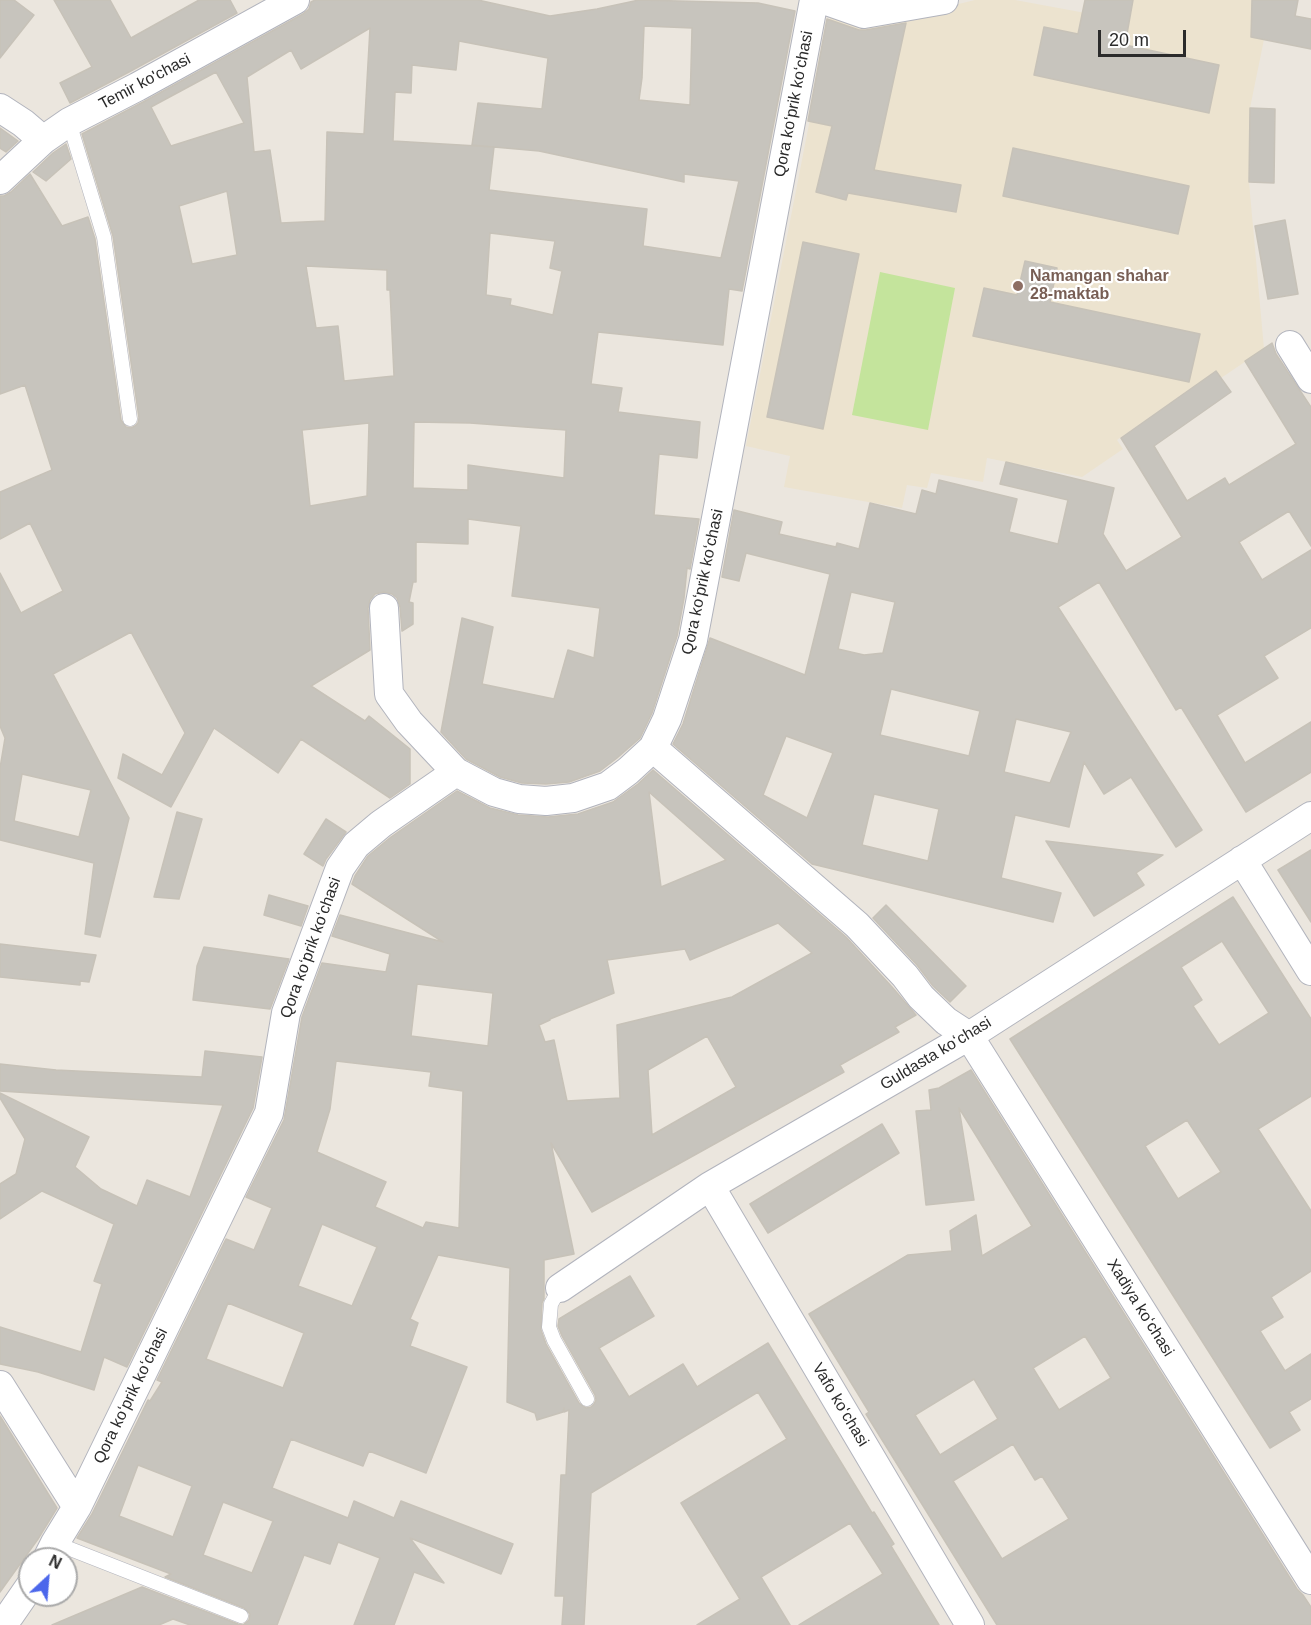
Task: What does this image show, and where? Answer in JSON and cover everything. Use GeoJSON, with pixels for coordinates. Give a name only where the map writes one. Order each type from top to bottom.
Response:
{"type":"FeatureCollection","features":[{"type":"Feature","properties":{"kind":"street","name":"Temir ko'chasi"},"geometry":{"type":"LineString","coordinates":[[0,180],[43,140],[69,122],[137,87],[262,8],[295,0]]}},
{"type":"Feature","properties":{"kind":"street","name":"Qora koʻprik koʻchasi"},"geometry":{"type":"LineString","coordinates":[[53,1547],[76,1507],[269,1113],[285,1013],[340,868],[356,845],[381,824],[456,772],[494,792],[519,799],[546,801],[573,798],[608,786],[653,748],[670,710],[693,640],[814,0]]}},
{"type":"Feature","properties":{"kind":"street"},"geometry":{"type":"LineString","coordinates":[[824,0],[864,14],[944,0]]}},
{"type":"Feature","properties":{"kind":"street"},"geometry":{"type":"LineString","coordinates":[[0,108],[43,140]]}},
{"type":"Feature","properties":{"kind":"street"},"geometry":{"type":"LineString","coordinates":[[1290,345],[1311,379]]}},
{"type":"Feature","properties":{"kind":"street"},"geometry":{"type":"LineString","coordinates":[[384,608],[389,694],[408,722],[456,772]]}},
{"type":"Feature","properties":{"kind":"street"},"geometry":{"type":"LineString","coordinates":[[653,748],[857,925],[905,976],[921,997],[946,1021],[969,1035]]}},
{"type":"Feature","properties":{"kind":"street","name":"Guldasta koʻchasi"},"geometry":{"type":"LineString","coordinates":[[560,1288],[710,1186],[969,1035],[1311,816]]}},
{"type":"Feature","properties":{"kind":"street"},"geometry":{"type":"LineString","coordinates":[[1242,860],[1311,971]]}},
{"type":"Feature","properties":{"kind":"street","name":"Xadiya koʻchasi"},"geometry":{"type":"LineString","coordinates":[[969,1035],[1311,1580]]}},
{"type":"Feature","properties":{"kind":"street","name":"Vafo koʻchasi"},"geometry":{"type":"LineString","coordinates":[[710,1186],[970,1625]]}},
{"type":"Feature","properties":{"kind":"street"},"geometry":{"type":"LineString","coordinates":[[0,1384],[76,1507]]}},
{"type":"Feature","properties":{"kind":"street"},"geometry":{"type":"LineString","coordinates":[[0,1625],[18,1603]]}},
{"type":"Feature","properties":{"kind":"lane"},"geometry":{"type":"LineString","coordinates":[[69,122],[104,237],[130,419]]}},
{"type":"Feature","properties":{"kind":"lane"},"geometry":{"type":"LineString","coordinates":[[560,1288],[551,1304],[549,1327],[587,1399]]}},
{"type":"Feature","properties":{"kind":"lane"},"geometry":{"type":"LineString","coordinates":[[78,1560],[240,1616]]}},
{"type":"Feature","properties":{"kind":"shaded area","name":"Namangan shahar 28-maktab"},"geometry":{"type":"Polygon","coordinates":[[[975,0],[1015,0],[1129,21],[1133,0],[1272,0],[1250,108],[1249,182],[1264,349],[1221,378],[1216,371],[1117,440],[1123,449],[1082,477],[987,458],[983,482],[931,473],[927,488],[907,485],[902,508],[784,487],[790,456],[746,446],[830,17],[938,9],[975,0]]]}},
{"type":"Feature","properties":{"kind":"green space"},"geometry":{"type":"Polygon","coordinates":[[[880,272],[955,288],[928,430],[852,415],[880,272]]]}},
{"type":"Feature","properties":{"kind":"building"},"geometry":{"type":"Polygon","coordinates":[[[0,0],[14,0],[34,15],[0,58],[0,0]]]}},
{"type":"Feature","properties":{"kind":"building"},"geometry":{"type":"Polygon","coordinates":[[[54,0],[110,0],[131,38],[199,0],[230,0],[237,13],[70,103],[60,83],[92,67],[54,0]]]}},
{"type":"Feature","properties":{"kind":"building"},"geometry":{"type":"Polygon","coordinates":[[[315,0],[478,0],[550,16],[639,0],[758,3],[795,11],[742,291],[729,289],[723,345],[598,332],[591,384],[622,388],[618,412],[700,422],[697,458],[659,454],[654,515],[699,519],[690,569],[687,568],[677,636],[652,713],[640,738],[600,771],[569,782],[522,783],[500,777],[466,759],[441,732],[462,618],[493,627],[482,684],[554,699],[568,650],[594,658],[600,608],[512,596],[521,526],[468,519],[468,544],[416,542],[416,582],[413,582],[409,602],[413,603],[413,624],[402,631],[397,598],[384,592],[375,594],[368,608],[370,650],[311,686],[365,721],[369,716],[410,749],[410,784],[390,798],[301,739],[278,773],[214,728],[171,807],[118,778],[123,754],[162,775],[185,733],[131,632],[53,674],[129,818],[100,937],[85,934],[94,863],[0,840],[0,768],[5,738],[0,726],[0,573],[21,613],[63,591],[30,523],[0,539],[0,492],[52,470],[25,385],[0,394],[0,196],[11,192],[30,174],[62,226],[88,217],[95,239],[121,420],[126,427],[135,426],[139,418],[113,236],[82,134],[303,14],[309,9],[311,2],[315,0]],[[644,26],[639,100],[690,105],[692,28],[644,26]],[[370,28],[301,69],[291,50],[247,77],[254,152],[270,150],[281,223],[325,221],[327,132],[364,134],[370,28]],[[459,41],[456,70],[412,65],[411,93],[395,92],[393,141],[494,147],[472,145],[478,103],[542,109],[548,58],[459,41]],[[216,72],[151,107],[171,146],[244,123],[216,72]],[[494,147],[489,190],[647,209],[643,246],[721,258],[739,181],[684,174],[684,182],[539,151],[494,147]],[[227,191],[179,206],[192,264],[237,255],[227,191]],[[490,233],[486,295],[511,299],[510,305],[553,315],[562,271],[550,268],[555,241],[490,233]],[[306,266],[316,328],[338,326],[344,381],[394,376],[387,270],[306,266]],[[414,422],[413,488],[468,490],[468,465],[564,478],[566,430],[470,423],[414,422]],[[369,423],[302,430],[310,506],[367,496],[369,423]],[[22,774],[14,821],[79,837],[91,790],[22,774]]]}},
{"type":"Feature","properties":{"kind":"building"},"geometry":{"type":"Polygon","coordinates":[[[1085,0],[1133,0],[1125,45],[1219,65],[1209,113],[1034,75],[1044,27],[1078,34],[1085,0]]]}},
{"type":"Feature","properties":{"kind":"building"},"geometry":{"type":"Polygon","coordinates":[[[1252,0],[1298,0],[1295,16],[1311,19],[1311,49],[1251,37],[1252,0]]]}},
{"type":"Feature","properties":{"kind":"building"},"geometry":{"type":"Polygon","coordinates":[[[827,19],[859,30],[906,23],[874,170],[961,185],[956,212],[848,193],[846,200],[816,192],[832,126],[808,121],[827,19]]]}},
{"type":"Feature","properties":{"kind":"building"},"geometry":{"type":"Polygon","coordinates":[[[1250,108],[1275,109],[1274,183],[1249,182],[1250,108]]]}},
{"type":"Feature","properties":{"kind":"building"},"geometry":{"type":"Polygon","coordinates":[[[0,128],[18,141],[6,152],[0,148],[0,128]]]}},
{"type":"Feature","properties":{"kind":"building"},"geometry":{"type":"Polygon","coordinates":[[[66,144],[71,159],[46,181],[33,172],[53,153],[66,144]]]}},
{"type":"Feature","properties":{"kind":"building"},"geometry":{"type":"Polygon","coordinates":[[[1013,148],[1189,186],[1178,234],[1003,196],[1013,148]]]}},
{"type":"Feature","properties":{"kind":"building"},"geometry":{"type":"Polygon","coordinates":[[[1285,220],[1298,294],[1268,299],[1255,226],[1285,220]]]}},
{"type":"Feature","properties":{"kind":"building"},"geometry":{"type":"Polygon","coordinates":[[[803,242],[859,254],[823,429],[767,417],[803,242]]]}},
{"type":"Feature","properties":{"kind":"building"},"geometry":{"type":"Polygon","coordinates":[[[1025,261],[1057,268],[1050,302],[1200,334],[1189,382],[973,336],[984,288],[1017,295],[1025,261]]]}},
{"type":"Feature","properties":{"kind":"building"},"geometry":{"type":"Polygon","coordinates":[[[1272,343],[1276,354],[1311,407],[1311,546],[1289,511],[1239,542],[1262,580],[1311,550],[1311,628],[1264,656],[1278,678],[1217,715],[1245,763],[1311,722],[1311,772],[1246,812],[1181,707],[1176,710],[1099,582],[1058,607],[1202,830],[1176,847],[1131,777],[1104,794],[1084,762],[1069,827],[1015,815],[1001,878],[1061,893],[1053,922],[812,864],[673,744],[683,724],[710,638],[805,675],[830,574],[746,553],[739,581],[722,577],[734,510],[782,522],[779,534],[836,547],[837,543],[859,549],[870,503],[916,514],[922,490],[936,494],[939,480],[1017,499],[1009,532],[1058,544],[1068,500],[1000,484],[1006,462],[1114,488],[1103,534],[1126,571],[1182,537],[1121,438],[1216,371],[1231,392],[1154,446],[1187,501],[1225,478],[1229,485],[1296,444],[1245,361],[1272,343]],[[851,592],[838,649],[864,655],[883,653],[895,602],[851,592]],[[891,689],[880,735],[969,756],[980,711],[891,689]],[[1016,719],[1004,772],[1050,783],[1071,732],[1016,719]],[[786,736],[763,795],[807,818],[833,753],[786,736]],[[874,794],[862,845],[928,861],[939,809],[874,794]]]}},
{"type":"Feature","properties":{"kind":"building"},"geometry":{"type":"Polygon","coordinates":[[[653,770],[846,937],[916,1015],[895,1027],[899,1032],[840,1065],[844,1072],[592,1212],[551,1143],[574,1254],[544,1260],[541,1330],[546,1344],[579,1403],[586,1408],[594,1404],[595,1395],[562,1336],[558,1326],[559,1319],[630,1276],[654,1316],[599,1348],[629,1397],[683,1364],[697,1387],[768,1343],[872,1513],[874,1512],[894,1544],[891,1546],[939,1625],[799,1625],[883,1574],[850,1523],[761,1577],[790,1625],[697,1625],[740,1599],[681,1503],[787,1439],[758,1392],[591,1493],[584,1625],[562,1625],[564,1596],[555,1596],[561,1475],[566,1475],[569,1410],[564,1412],[564,1408],[563,1412],[537,1420],[535,1413],[507,1402],[510,1268],[438,1255],[410,1319],[418,1323],[410,1346],[467,1367],[426,1473],[369,1451],[363,1466],[291,1439],[272,1488],[348,1518],[354,1501],[394,1518],[401,1501],[513,1544],[501,1574],[410,1538],[444,1583],[414,1572],[394,1625],[354,1625],[380,1558],[338,1542],[330,1564],[304,1555],[277,1625],[243,1625],[249,1620],[250,1614],[244,1608],[165,1577],[171,1574],[77,1538],[92,1514],[148,1400],[150,1401],[162,1382],[157,1380],[226,1239],[254,1250],[272,1208],[246,1197],[284,1120],[302,1017],[322,963],[386,972],[390,954],[332,936],[340,915],[443,942],[352,884],[355,876],[368,856],[457,791],[490,808],[518,815],[548,817],[578,814],[613,802],[653,770]],[[649,792],[661,887],[726,860],[649,792]],[[778,923],[690,960],[685,949],[607,960],[614,993],[539,1025],[545,1042],[554,1040],[567,1101],[620,1098],[617,1025],[732,997],[812,953],[778,923]],[[417,984],[411,1036],[488,1046],[493,993],[417,984]],[[707,1036],[648,1070],[652,1135],[736,1087],[707,1036]],[[336,1061],[330,1109],[317,1152],[386,1182],[375,1207],[423,1228],[426,1222],[459,1228],[463,1091],[429,1086],[431,1072],[336,1061]],[[322,1224],[298,1286],[352,1306],[377,1247],[322,1224]],[[228,1303],[206,1359],[283,1388],[304,1333],[228,1303]],[[138,1465],[119,1516],[173,1537],[192,1486],[138,1465]],[[223,1502],[203,1555],[252,1573],[273,1521],[223,1502]]]}},
{"type":"Feature","properties":{"kind":"building"},"geometry":{"type":"Polygon","coordinates":[[[177,812],[202,819],[179,899],[154,897],[177,812]]]}},
{"type":"Feature","properties":{"kind":"building"},"geometry":{"type":"Polygon","coordinates":[[[326,819],[346,832],[323,866],[304,854],[326,819]]]}},
{"type":"Feature","properties":{"kind":"building"},"geometry":{"type":"Polygon","coordinates":[[[1046,841],[1163,855],[1136,873],[1144,885],[1094,916],[1046,841]]]}},
{"type":"Feature","properties":{"kind":"building"},"geometry":{"type":"Polygon","coordinates":[[[1311,850],[1311,922],[1278,870],[1311,850]]]}},
{"type":"Feature","properties":{"kind":"building"},"geometry":{"type":"Polygon","coordinates":[[[269,895],[308,906],[301,926],[264,915],[269,895]]]}},
{"type":"Feature","properties":{"kind":"building"},"geometry":{"type":"Polygon","coordinates":[[[1233,897],[1311,1019],[1311,1096],[1258,1129],[1311,1211],[1311,1271],[1271,1297],[1283,1317],[1260,1331],[1285,1371],[1311,1354],[1311,1399],[1289,1412],[1300,1430],[1270,1448],[1010,1039],[1233,897]],[[1222,941],[1181,967],[1202,1000],[1193,1006],[1219,1045],[1269,1013],[1222,941]],[[1187,1120],[1145,1146],[1178,1199],[1221,1172],[1187,1120]]]}},
{"type":"Feature","properties":{"kind":"building"},"geometry":{"type":"Polygon","coordinates":[[[886,905],[966,986],[950,1002],[873,918],[886,905]]]}},
{"type":"Feature","properties":{"kind":"building"},"geometry":{"type":"Polygon","coordinates":[[[0,944],[96,955],[89,982],[80,981],[80,985],[0,977],[0,944]]]}},
{"type":"Feature","properties":{"kind":"building"},"geometry":{"type":"Polygon","coordinates":[[[204,947],[289,959],[270,1009],[193,1000],[197,966],[204,947]]]}},
{"type":"Feature","properties":{"kind":"building"},"geometry":{"type":"Polygon","coordinates":[[[205,1051],[262,1057],[253,1108],[127,1367],[104,1357],[94,1390],[38,1372],[0,1364],[0,1327],[81,1352],[102,1284],[94,1281],[114,1224],[42,1191],[0,1219],[0,1184],[16,1174],[25,1139],[0,1098],[0,1093],[89,1137],[75,1167],[101,1189],[137,1206],[147,1180],[190,1197],[223,1105],[0,1091],[0,1064],[56,1070],[202,1077],[205,1051]]]}},
{"type":"Feature","properties":{"kind":"building"},"geometry":{"type":"Polygon","coordinates":[[[971,1070],[1297,1589],[1311,1607],[1311,1625],[997,1625],[866,1414],[869,1412],[809,1314],[908,1255],[952,1251],[950,1231],[976,1215],[982,1256],[1032,1226],[959,1108],[974,1200],[926,1205],[916,1111],[931,1110],[929,1090],[939,1088],[971,1070]],[[1085,1336],[1033,1368],[1059,1410],[1111,1378],[1085,1336]],[[974,1379],[915,1415],[940,1455],[998,1419],[974,1379]],[[1013,1444],[953,1481],[1002,1559],[1069,1519],[1042,1476],[1035,1480],[1013,1444]]]}},
{"type":"Feature","properties":{"kind":"building"},"geometry":{"type":"Polygon","coordinates":[[[882,1124],[899,1153],[768,1233],[750,1204],[882,1124]]]}},
{"type":"Feature","properties":{"kind":"building"},"geometry":{"type":"Polygon","coordinates":[[[0,1416],[57,1508],[32,1547],[18,1547],[18,1567],[0,1592],[0,1416]]]}},
{"type":"Feature","properties":{"kind":"building"},"geometry":{"type":"Polygon","coordinates":[[[142,1587],[243,1625],[190,1625],[173,1619],[159,1625],[52,1625],[142,1587]]]}},
{"type":"Feature","properties":{"kind":"place","name":"Namangan shahar 28-maktab"},"geometry":{"type":"Point","coordinates":[1018,286]}}]}
